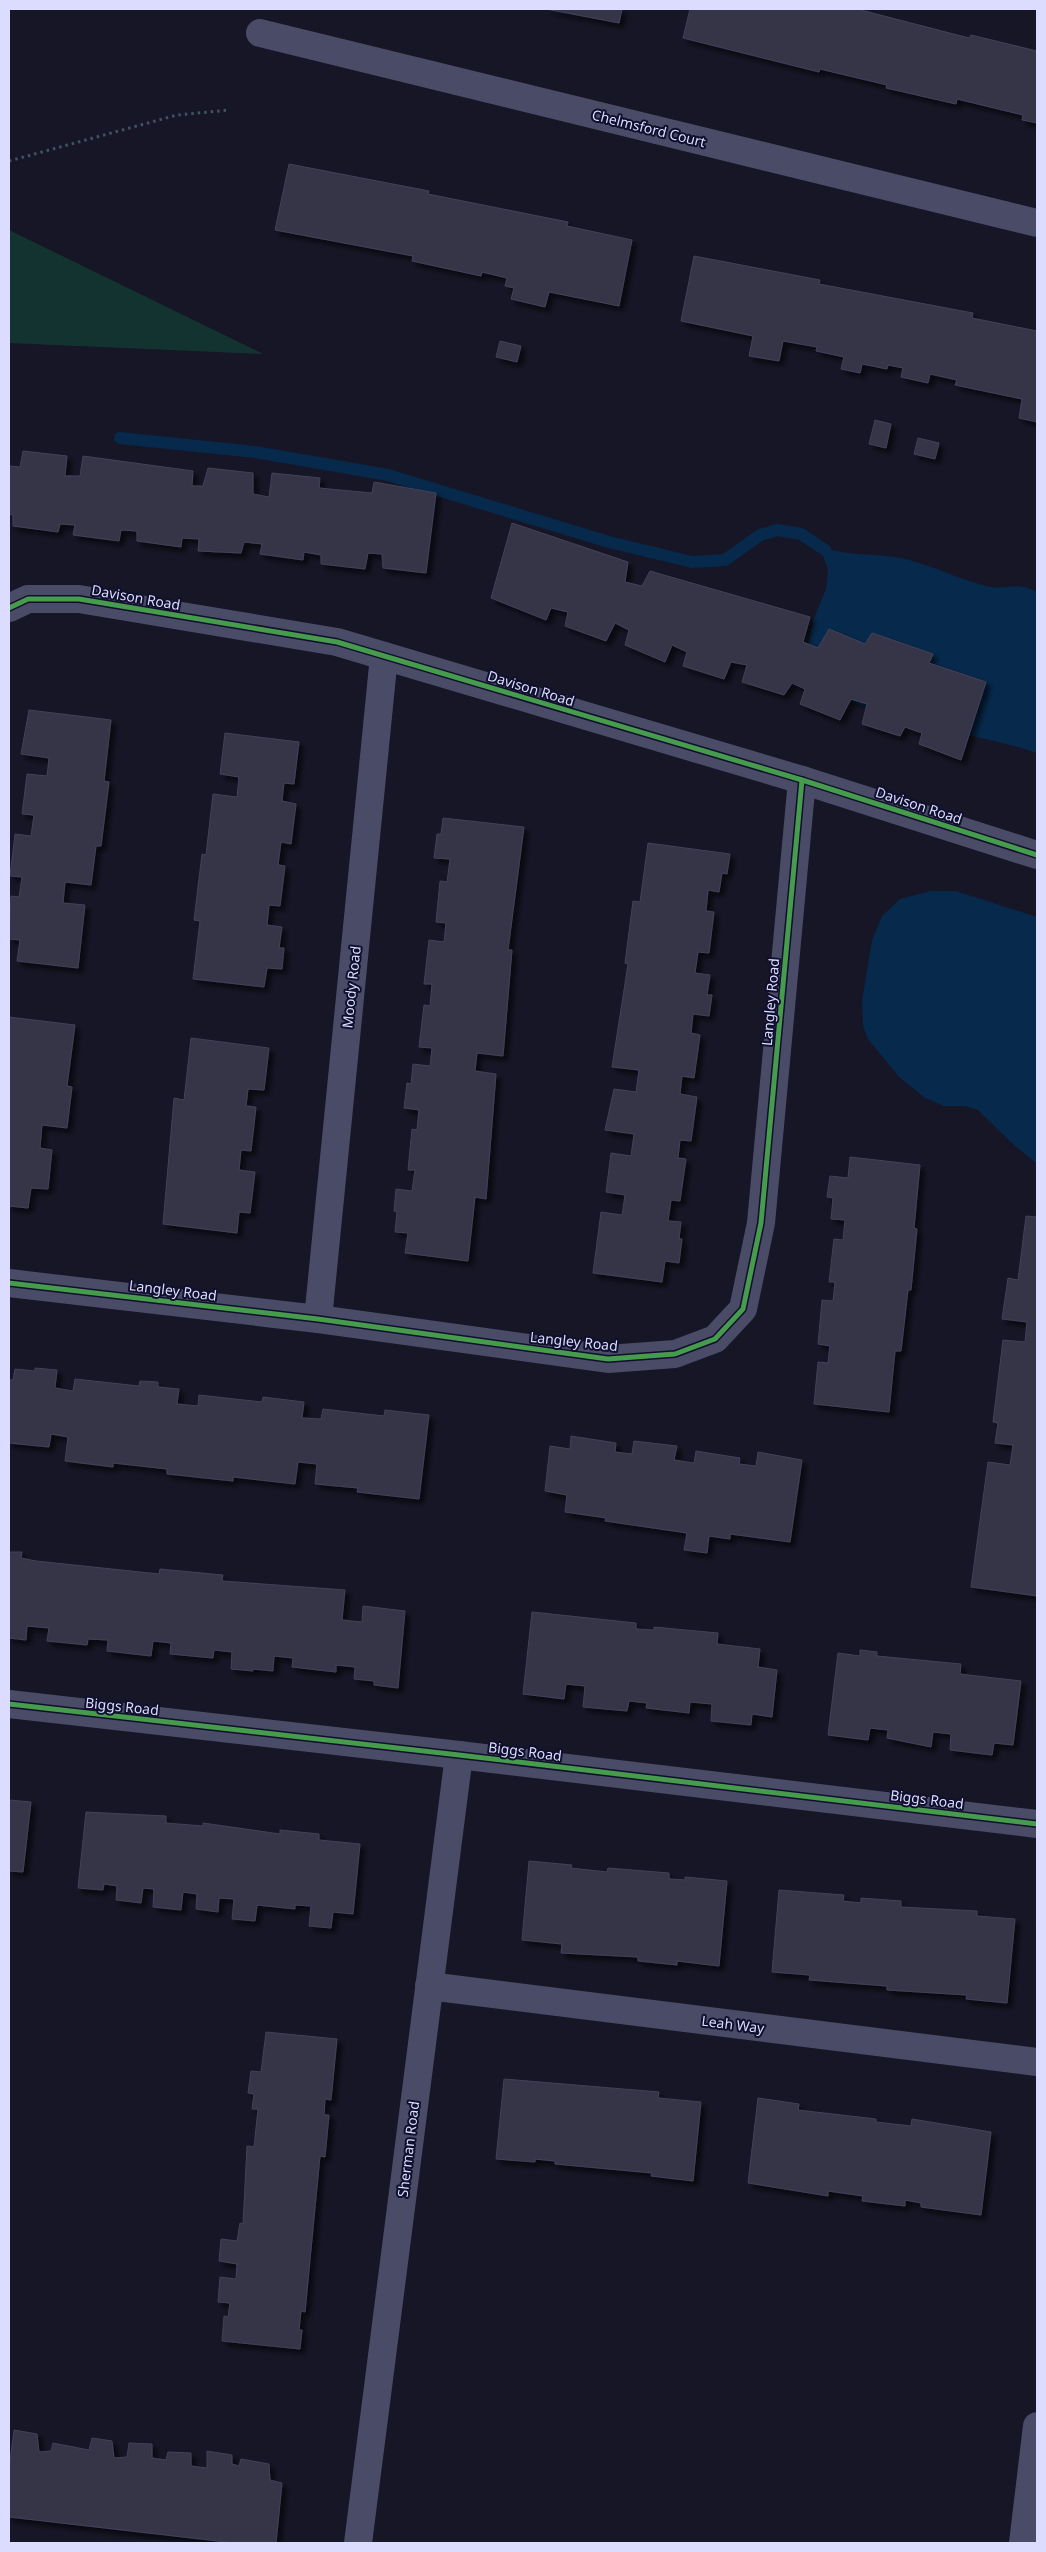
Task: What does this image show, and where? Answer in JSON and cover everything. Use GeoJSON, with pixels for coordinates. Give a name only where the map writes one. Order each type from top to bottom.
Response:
{"type":"FeatureCollection","features":[{"type":"Feature","properties":{"kind":"street","name":"Chelmsford Court"},"geometry":{"type":"LineString","coordinates":[[260,33],[1037,223]]}},
{"type":"Feature","properties":{"kind":"street","name":"Davison Road"},"geometry":{"type":"LineString","coordinates":[[9,608],[28,599],[79,598],[337,642],[802,780],[1037,855]]}},
{"type":"Feature","properties":{"kind":"street","name":"Moody Road"},"geometry":{"type":"LineString","coordinates":[[318,1318],[384,656]]}},
{"type":"Feature","properties":{"kind":"street","name":"Langley Road"},"geometry":{"type":"LineString","coordinates":[[9,1283],[318,1318],[608,1359],[675,1354],[715,1339],[743,1310],[761,1223],[802,780]]}},
{"type":"Feature","properties":{"kind":"street","name":"Biggs Road"},"geometry":{"type":"LineString","coordinates":[[9,1704],[459,1755],[1037,1824]]}},
{"type":"Feature","properties":{"kind":"street","name":"Sherman Road"},"geometry":{"type":"LineString","coordinates":[[358,2543],[459,1755]]}},
{"type":"Feature","properties":{"kind":"street","name":"Leah Way"},"geometry":{"type":"LineString","coordinates":[[429,1986],[1037,2062]]}},
{"type":"Feature","properties":{"kind":"street"},"geometry":{"type":"LineString","coordinates":[[1023,2543],[1037,2426]]}},
{"type":"Feature","properties":{"kind":"path"},"geometry":{"type":"LineString","coordinates":[[9,161],[177,115],[229,110]]}},
{"type":"Feature","properties":{"kind":"green space"},"geometry":{"type":"Polygon","coordinates":[[[9,230],[263,354],[9,343],[9,230]]]}},
{"type":"Feature","properties":{"kind":"water"},"geometry":{"type":"Polygon","coordinates":[[[827,549],[906,559],[986,586],[1017,586],[1037,592],[1037,753],[1000,742],[908,721],[824,691],[807,650],[814,618],[826,589],[828,569],[823,556],[827,549]]]}},
{"type":"Feature","properties":{"kind":"water"},"geometry":{"type":"Polygon","coordinates":[[[930,891],[956,891],[1037,917],[1037,1164],[1015,1146],[978,1110],[965,1106],[944,1106],[925,1098],[899,1077],[868,1039],[863,1026],[862,1001],[872,940],[882,916],[900,899],[930,891]]]}},
{"type":"Feature","properties":{"kind":"building"},"geometry":{"type":"Polygon","coordinates":[[[546,9],[622,9],[619,23],[546,9]]]}},
{"type":"Feature","properties":{"kind":"building"},"geometry":{"type":"Polygon","coordinates":[[[690,9],[857,9],[969,38],[971,35],[1037,51],[1037,123],[1022,120],[1023,115],[957,99],[956,104],[886,88],[887,85],[820,69],[819,72],[683,38],[690,9]]]}},
{"type":"Feature","properties":{"kind":"building"},"geometry":{"type":"Polygon","coordinates":[[[289,164],[429,191],[428,194],[568,222],[567,226],[632,240],[619,306],[549,292],[545,307],[511,299],[514,288],[505,286],[507,278],[482,272],[481,276],[412,261],[413,256],[275,230],[289,164]]]}},
{"type":"Feature","properties":{"kind":"building"},"geometry":{"type":"Polygon","coordinates":[[[694,256],[820,280],[819,284],[973,313],[972,318],[1037,331],[1037,422],[1019,418],[1022,399],[955,385],[957,380],[930,374],[928,383],[901,377],[903,368],[888,365],[887,369],[862,364],[860,373],[841,369],[844,357],[816,351],[817,347],[783,341],[779,361],[749,356],[753,336],[681,321],[694,256]]]}},
{"type":"Feature","properties":{"kind":"building"},"geometry":{"type":"Polygon","coordinates":[[[500,341],[521,346],[517,362],[496,357],[500,341]]]}},
{"type":"Feature","properties":{"kind":"building"},"geometry":{"type":"Polygon","coordinates":[[[875,420],[891,424],[886,448],[869,444],[875,420]]]}},
{"type":"Feature","properties":{"kind":"building"},"geometry":{"type":"Polygon","coordinates":[[[918,438],[939,443],[935,459],[914,454],[918,438]]]}},
{"type":"Feature","properties":{"kind":"building"},"geometry":{"type":"Polygon","coordinates":[[[23,451],[67,456],[65,476],[80,476],[83,456],[193,471],[192,486],[203,486],[208,468],[253,473],[253,494],[269,497],[272,473],[320,478],[319,488],[372,493],[374,482],[436,493],[426,573],[383,568],[382,554],[368,553],[365,569],[321,564],[321,555],[304,552],[303,560],[260,554],[262,544],[244,542],[241,553],[198,551],[199,539],[182,538],[181,547],[137,541],[137,531],[121,530],[119,541],[73,535],[75,525],[60,524],[58,532],[13,526],[13,515],[9,514],[9,466],[20,467],[23,451]]]}},
{"type":"Feature","properties":{"kind":"building"},"geometry":{"type":"Polygon","coordinates":[[[512,523],[628,562],[625,582],[642,586],[650,571],[810,617],[803,642],[818,648],[829,629],[865,644],[872,633],[933,654],[929,663],[986,682],[961,760],[919,744],[922,733],[905,727],[900,736],[862,724],[867,704],[851,699],[840,720],[800,704],[805,689],[792,683],[784,695],[742,682],[747,665],[731,662],[724,679],[683,666],[687,652],[672,645],[665,662],[625,645],[629,630],[615,623],[606,641],[565,626],[568,612],[551,608],[546,620],[491,598],[512,523]]]}},
{"type":"Feature","properties":{"kind":"building"},"geometry":{"type":"Polygon","coordinates":[[[29,710],[111,720],[104,781],[109,782],[101,846],[96,846],[91,885],[65,882],[63,903],[85,905],[78,968],[17,961],[20,940],[9,939],[11,896],[19,897],[22,877],[10,876],[15,834],[31,836],[34,815],[22,814],[27,774],[47,776],[49,758],[21,754],[29,710]]]}},
{"type":"Feature","properties":{"kind":"building"},"geometry":{"type":"Polygon","coordinates":[[[225,733],[299,742],[294,784],[284,783],[282,801],[296,804],[291,844],[281,842],[278,865],[285,866],[280,906],[269,905],[267,925],[282,927],[279,948],[284,948],[282,969],[267,968],[264,987],[193,979],[200,921],[194,920],[202,854],[206,855],[213,794],[237,797],[239,777],[220,774],[225,733]]]}},
{"type":"Feature","properties":{"kind":"building"},"geometry":{"type":"Polygon","coordinates":[[[443,818],[524,827],[508,950],[512,950],[503,1056],[477,1053],[475,1071],[496,1074],[486,1199],[475,1197],[468,1261],[405,1253],[408,1233],[395,1232],[397,1212],[394,1211],[396,1189],[412,1191],[415,1170],[408,1170],[412,1129],[417,1130],[419,1110],[404,1108],[407,1083],[411,1084],[413,1064],[430,1066],[432,1048],[419,1047],[424,1005],[430,1006],[432,984],[424,984],[429,940],[444,942],[446,923],[436,922],[440,881],[447,882],[450,859],[434,858],[437,834],[441,834],[443,818]]]}},
{"type":"Feature","properties":{"kind":"building"},"geometry":{"type":"Polygon","coordinates":[[[648,843],[730,854],[727,874],[722,873],[719,892],[708,890],[706,911],[714,912],[709,953],[698,952],[695,973],[710,975],[707,995],[712,995],[709,1016],[693,1014],[691,1033],[700,1035],[694,1078],[682,1076],[680,1094],[697,1097],[691,1141],[680,1140],[678,1158],[686,1159],[680,1201],[671,1200],[668,1221],[681,1222],[679,1239],[682,1239],[679,1263],[665,1261],[662,1282],[593,1273],[601,1212],[622,1215],[625,1195],[606,1192],[611,1153],[631,1156],[634,1134],[605,1130],[614,1089],[636,1092],[639,1070],[612,1067],[628,964],[625,963],[633,901],[640,902],[648,843]]]}},
{"type":"Feature","properties":{"kind":"building"},"geometry":{"type":"Polygon","coordinates":[[[9,1017],[75,1025],[67,1086],[72,1087],[67,1128],[42,1125],[40,1148],[52,1150],[48,1189],[31,1188],[28,1208],[9,1206],[9,1017]]]}},
{"type":"Feature","properties":{"kind":"building"},"geometry":{"type":"Polygon","coordinates":[[[191,1038],[269,1048],[264,1090],[248,1089],[246,1106],[256,1107],[251,1151],[241,1150],[239,1170],[255,1172],[250,1213],[239,1212],[237,1233],[163,1224],[174,1098],[184,1100],[191,1038]]]}},
{"type":"Feature","properties":{"kind":"building"},"geometry":{"type":"Polygon","coordinates":[[[850,1157],[920,1165],[914,1228],[917,1229],[911,1290],[908,1290],[901,1351],[895,1351],[889,1412],[814,1404],[818,1362],[828,1363],[830,1346],[818,1344],[822,1300],[833,1301],[835,1282],[829,1282],[834,1239],[843,1240],[845,1220],[831,1219],[833,1198],[827,1197],[830,1176],[848,1178],[850,1157]]]}},
{"type":"Feature","properties":{"kind":"building"},"geometry":{"type":"Polygon","coordinates":[[[1026,1216],[1037,1217],[1037,1596],[971,1587],[988,1462],[1010,1465],[1013,1445],[995,1443],[998,1423],[993,1422],[1003,1340],[1025,1342],[1027,1322],[1002,1319],[1008,1278],[1018,1280],[1026,1216]]]}},
{"type":"Feature","properties":{"kind":"building"},"geometry":{"type":"Polygon","coordinates":[[[35,1368],[57,1370],[55,1388],[73,1391],[75,1379],[139,1386],[140,1381],[158,1382],[158,1387],[179,1389],[177,1404],[198,1406],[199,1395],[262,1402],[263,1397],[304,1402],[302,1418],[321,1419],[323,1409],[384,1416],[385,1410],[429,1415],[419,1499],[357,1492],[358,1488],[315,1484],[317,1464],[298,1462],[295,1484],[233,1477],[233,1481],[167,1474],[167,1469],[113,1463],[113,1467],[65,1461],[68,1437],[51,1434],[49,1447],[9,1443],[9,1380],[13,1380],[15,1369],[35,1371],[35,1368]]]}},
{"type":"Feature","properties":{"kind":"building"},"geometry":{"type":"Polygon","coordinates":[[[571,1436],[616,1443],[615,1452],[632,1454],[634,1441],[677,1446],[674,1460],[694,1463],[696,1451],[740,1458],[739,1464],[756,1466],[758,1452],[802,1460],[790,1542],[730,1534],[730,1539],[709,1536],[707,1553],[684,1550],[687,1533],[605,1521],[606,1518],[565,1512],[567,1495],[545,1491],[550,1446],[570,1449],[571,1436]]]}},
{"type":"Feature","properties":{"kind":"building"},"geometry":{"type":"Polygon","coordinates":[[[9,1552],[22,1552],[21,1558],[36,1561],[159,1574],[160,1569],[223,1575],[222,1581],[345,1590],[342,1620],[362,1622],[363,1606],[405,1611],[398,1688],[374,1685],[374,1681],[354,1679],[355,1667],[336,1665],[336,1672],[292,1667],[293,1658],[274,1656],[273,1671],[253,1669],[253,1671],[231,1669],[232,1652],[214,1650],[213,1658],[170,1654],[171,1643],[153,1641],[151,1656],[107,1651],[108,1640],[88,1639],[87,1645],[47,1641],[49,1628],[27,1626],[26,1640],[9,1638],[9,1552]]]}},
{"type":"Feature","properties":{"kind":"building"},"geometry":{"type":"Polygon","coordinates":[[[532,1612],[636,1623],[636,1629],[654,1630],[654,1627],[718,1633],[717,1644],[760,1649],[758,1667],[777,1670],[772,1717],[752,1714],[751,1725],[711,1721],[712,1704],[690,1702],[689,1713],[646,1708],[647,1703],[629,1701],[627,1711],[583,1707],[585,1686],[566,1684],[564,1699],[523,1694],[532,1612]]]}},
{"type":"Feature","properties":{"kind":"building"},"geometry":{"type":"Polygon","coordinates":[[[860,1650],[877,1652],[877,1656],[961,1664],[960,1674],[1021,1681],[1013,1745],[994,1743],[992,1755],[950,1750],[951,1734],[933,1732],[931,1747],[887,1738],[888,1730],[870,1728],[868,1740],[828,1735],[838,1653],[860,1656],[860,1650]]]}},
{"type":"Feature","properties":{"kind":"building"},"geometry":{"type":"Polygon","coordinates":[[[9,1800],[31,1802],[23,1872],[9,1871],[9,1800]]]}},
{"type":"Feature","properties":{"kind":"building"},"geometry":{"type":"Polygon","coordinates":[[[86,1812],[166,1816],[166,1823],[203,1826],[203,1823],[280,1834],[280,1830],[319,1834],[319,1840],[360,1844],[353,1914],[333,1912],[331,1928],[309,1926],[311,1906],[295,1905],[295,1909],[257,1905],[255,1921],[232,1919],[234,1899],[219,1898],[218,1912],[196,1909],[197,1894],[183,1892],[181,1910],[153,1907],[154,1889],[143,1888],[141,1903],[116,1900],[117,1886],[104,1884],[103,1890],[78,1888],[86,1812]]]}},
{"type":"Feature","properties":{"kind":"building"},"geometry":{"type":"Polygon","coordinates":[[[529,1861],[572,1865],[571,1868],[607,1872],[608,1868],[669,1873],[669,1879],[685,1880],[685,1877],[727,1881],[719,1966],[677,1961],[677,1965],[638,1961],[638,1957],[561,1953],[562,1944],[522,1940],[529,1861]]]}},
{"type":"Feature","properties":{"kind":"building"},"geometry":{"type":"Polygon","coordinates":[[[779,1890],[844,1895],[843,1901],[861,1903],[861,1898],[901,1901],[901,1907],[977,1911],[977,1916],[1015,1919],[1007,2003],[966,1999],[967,1995],[887,1990],[887,1986],[809,1980],[810,1975],[772,1972],[779,1890]]]}},
{"type":"Feature","properties":{"kind":"building"},"geometry":{"type":"Polygon","coordinates":[[[266,2032],[337,2039],[331,2100],[325,2099],[324,2115],[329,2115],[325,2157],[320,2156],[305,2312],[301,2311],[299,2330],[302,2330],[300,2349],[222,2341],[224,2316],[228,2317],[230,2303],[218,2302],[220,2277],[236,2279],[237,2264],[219,2261],[221,2239],[237,2241],[240,2223],[243,2224],[247,2146],[254,2147],[258,2109],[252,2109],[254,2094],[248,2093],[251,2071],[261,2072],[266,2032]]]}},
{"type":"Feature","properties":{"kind":"building"},"geometry":{"type":"Polygon","coordinates":[[[504,2079],[659,2092],[658,2098],[701,2102],[693,2181],[651,2176],[652,2173],[555,2164],[555,2161],[535,2159],[535,2162],[496,2159],[504,2079]]]}},
{"type":"Feature","properties":{"kind":"building"},"geometry":{"type":"Polygon","coordinates":[[[758,2098],[799,2104],[798,2110],[876,2119],[876,2122],[911,2126],[912,2119],[991,2132],[981,2215],[921,2207],[921,2203],[905,2200],[905,2206],[862,2201],[863,2196],[828,2191],[828,2196],[748,2183],[758,2098]]]}},
{"type":"Feature","properties":{"kind":"building"},"geometry":{"type":"Polygon","coordinates":[[[14,2430],[37,2434],[39,2452],[51,2451],[53,2443],[89,2450],[92,2438],[112,2441],[114,2458],[127,2457],[129,2443],[152,2444],[152,2458],[166,2460],[168,2452],[191,2453],[191,2466],[207,2468],[207,2451],[232,2455],[232,2464],[239,2466],[241,2459],[269,2464],[270,2480],[282,2483],[276,2543],[235,2543],[9,2517],[9,2469],[14,2430]]]}},
{"type":"Feature","properties":{"kind":"waterway"},"geometry":{"type":"LineString","coordinates":[[120,438],[255,452],[388,475],[609,542],[692,562],[725,560],[760,535],[777,530],[801,534],[825,550]]}},
{"type":"Feature","properties":{"kind":"cycle path"},"geometry":{"type":"LineString","coordinates":[[9,608],[28,599],[79,599],[337,642],[802,780],[1037,855]]}},
{"type":"Feature","properties":{"kind":"cycle path"},"geometry":{"type":"LineString","coordinates":[[9,1283],[318,1319],[608,1359],[675,1354],[715,1339],[743,1309],[761,1223],[802,780]]}},
{"type":"Feature","properties":{"kind":"cycle path"},"geometry":{"type":"LineString","coordinates":[[9,1704],[459,1755],[1037,1824]]}}]}
